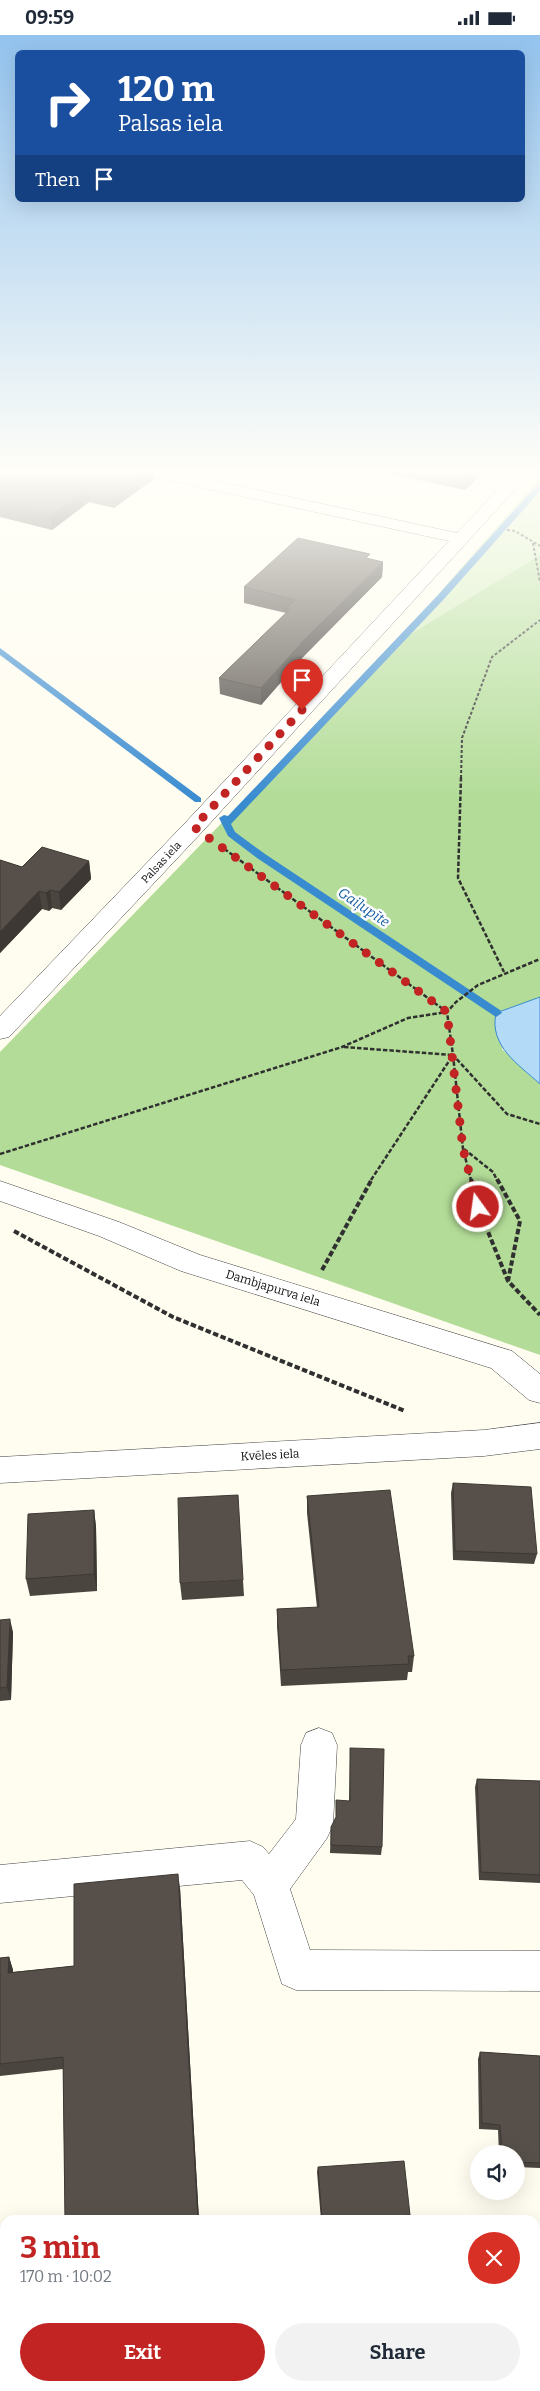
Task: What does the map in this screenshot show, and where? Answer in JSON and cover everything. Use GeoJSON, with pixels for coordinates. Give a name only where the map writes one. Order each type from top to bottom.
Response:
{"type":"FeatureCollection","features":[{"type":"Feature","properties":{"kind":"street","name":"Palsas iela"},"geometry":{"type":"LineString","coordinates":[[0,1031],[194,827],[422,581]]}},
{"type":"Feature","properties":{"kind":"street","name":"Dambjapurva iela"},"geometry":{"type":"LineString","coordinates":[[0,1191],[109,1229],[191,1263],[501,1359],[540,1391]]}},
{"type":"Feature","properties":{"kind":"street","name":"Kvēles iela"},"geometry":{"type":"LineString","coordinates":[[0,1470],[484,1443],[540,1436]]}},
{"type":"Feature","properties":{"kind":"street"},"geometry":{"type":"LineString","coordinates":[[270,1885],[314,1825],[319,1745]]}},
{"type":"Feature","properties":{"kind":"street"},"geometry":{"type":"LineString","coordinates":[[0,1884],[250,1861],[270,1885],[296,1970],[540,1971]]}},
{"type":"Feature","properties":{"kind":"path"},"geometry":{"type":"LineString","coordinates":[[504,972],[458,878],[462,738],[492,657],[540,620]]}},
{"type":"Feature","properties":{"kind":"path"},"geometry":{"type":"LineString","coordinates":[[194,827],[447,1012],[463,1149],[478,1207],[508,1281],[540,1315]]}},
{"type":"Feature","properties":{"kind":"path"},"geometry":{"type":"LineString","coordinates":[[0,1154],[342,1047],[408,1018],[447,1012],[456,1001],[479,983],[540,959]]}},
{"type":"Feature","properties":{"kind":"path"},"geometry":{"type":"LineString","coordinates":[[342,1047],[453,1055],[508,1113],[540,1124]]}},
{"type":"Feature","properties":{"kind":"path"},"geometry":{"type":"LineString","coordinates":[[306,1298],[375,1173],[453,1055]]}},
{"type":"Feature","properties":{"kind":"path"},"geometry":{"type":"LineString","coordinates":[[463,1149],[493,1172],[520,1221],[508,1281]]}},
{"type":"Feature","properties":{"kind":"path"},"geometry":{"type":"LineString","coordinates":[[9,1229],[173,1317],[411,1413]]}},
{"type":"Feature","properties":{"kind":"green space"},"geometry":{"type":"Polygon","coordinates":[[[450,581],[498,581],[396,643],[450,581]]]}},
{"type":"Feature","properties":{"kind":"green space"},"geometry":{"type":"Polygon","coordinates":[[[498,581],[540,581],[540,997],[502,1049],[540,1084],[540,1355],[0,1165],[0,1052],[396,643],[498,581]]]}},
{"type":"Feature","properties":{"kind":"water"},"geometry":{"type":"Polygon","coordinates":[[[540,997],[540,1084],[507,1053],[501,1045],[495,1025],[496,1013],[540,997]]]}},
{"type":"Feature","properties":{"kind":"building"},"geometry":{"type":"Polygon","coordinates":[[[251,581],[364,581],[303,641],[261,688],[219,678],[289,610],[286,609],[295,600],[244,587],[251,581]]]}},
{"type":"Feature","properties":{"kind":"building"},"geometry":{"type":"Polygon","coordinates":[[[42,847],[89,861],[59,892],[50,890],[46,893],[39,891],[0,932],[0,860],[22,867],[42,847]]]}},
{"type":"Feature","properties":{"kind":"building"},"geometry":{"type":"Polygon","coordinates":[[[453,1483],[531,1487],[537,1554],[455,1551],[453,1483]]]}},
{"type":"Feature","properties":{"kind":"building"},"geometry":{"type":"Polygon","coordinates":[[[390,1490],[414,1656],[408,1656],[409,1664],[281,1670],[277,1609],[319,1607],[307,1496],[390,1490]]]}},
{"type":"Feature","properties":{"kind":"building"},"geometry":{"type":"Polygon","coordinates":[[[238,1495],[243,1580],[180,1583],[178,1498],[238,1495]]]}},
{"type":"Feature","properties":{"kind":"building"},"geometry":{"type":"Polygon","coordinates":[[[94,1510],[94,1574],[26,1579],[28,1514],[94,1510]]]}},
{"type":"Feature","properties":{"kind":"building"},"geometry":{"type":"Polygon","coordinates":[[[10,1619],[7,1687],[0,1688],[0,1620],[10,1619]]]}},
{"type":"Feature","properties":{"kind":"building"},"geometry":{"type":"Polygon","coordinates":[[[350,1748],[384,1749],[382,1847],[331,1845],[331,1827],[336,1817],[336,1800],[350,1801],[350,1748]]]}},
{"type":"Feature","properties":{"kind":"building"},"geometry":{"type":"Polygon","coordinates":[[[477,1779],[540,1781],[540,1875],[481,1872],[477,1779]]]}},
{"type":"Feature","properties":{"kind":"building"},"geometry":{"type":"Polygon","coordinates":[[[178,1874],[198,2215],[65,2215],[63,2057],[0,2064],[0,1958],[9,1957],[8,1973],[74,1966],[74,1884],[178,1874]]]}},
{"type":"Feature","properties":{"kind":"building"},"geometry":{"type":"Polygon","coordinates":[[[480,2052],[540,2056],[540,2163],[525,2162],[525,2145],[501,2145],[500,2125],[482,2123],[480,2052]]]}},
{"type":"Feature","properties":{"kind":"building"},"geometry":{"type":"Polygon","coordinates":[[[404,2161],[410,2215],[322,2215],[318,2167],[404,2161]]]}},
{"type":"Feature","properties":{"kind":"waterway"},"geometry":{"type":"LineString","coordinates":[[226,824],[455,581]]}},
{"type":"Feature","properties":{"kind":"waterway","name":"Gaiļupīte"},"geometry":{"type":"LineString","coordinates":[[0,651],[198,800]]}},
{"type":"Feature","properties":{"kind":"waterway","name":"Gaiļupīte"},"geometry":{"type":"LineString","coordinates":[[224,818],[226,824]]}},
{"type":"Feature","properties":{"kind":"waterway","name":"Gaiļupīte"},"geometry":{"type":"LineString","coordinates":[[226,824],[231,834],[261,856],[496,1013]]}},
{"type":"Feature","properties":{"kind":"route"},"geometry":{"type":"LineString","coordinates":[[302,710],[194,827],[447,1012],[463,1149],[478,1207]]}}]}
